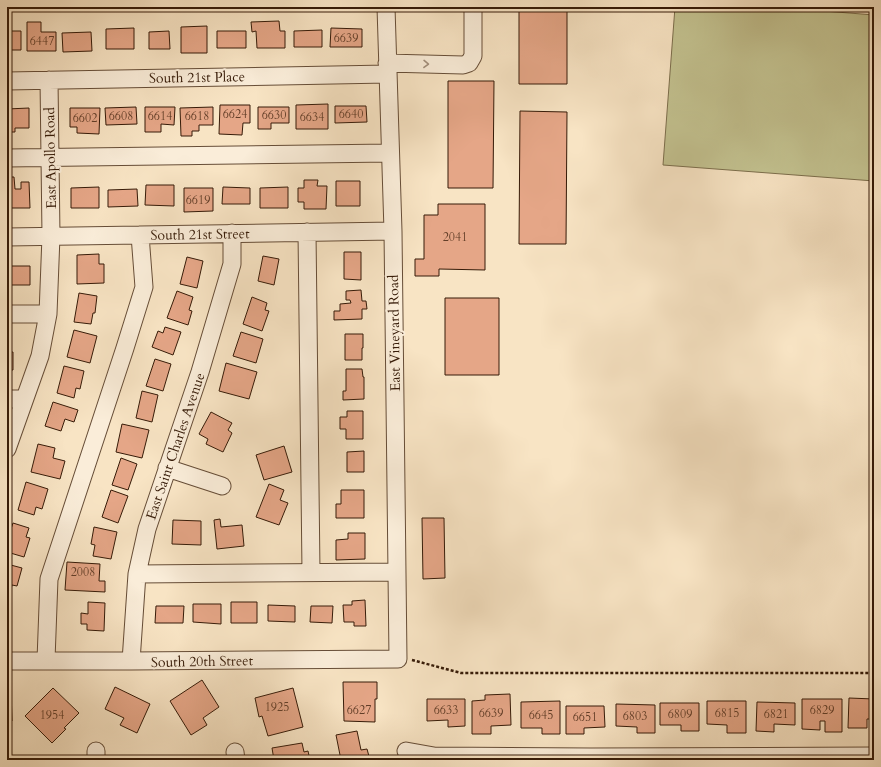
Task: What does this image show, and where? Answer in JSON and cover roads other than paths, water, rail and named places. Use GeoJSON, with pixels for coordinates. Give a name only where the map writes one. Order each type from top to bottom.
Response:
{"type":"FeatureCollection","features":[{"type":"Feature","properties":{"kind":"street","name":"East Vineyard Road"},"geometry":{"type":"LineString","coordinates":[[386,7],[393,231],[398,659]]}},
{"type":"Feature","properties":{"kind":"street","name":"South 21st Place"},"geometry":{"type":"LineString","coordinates":[[7,81],[463,64],[469,63],[473,56],[473,7]]}},
{"type":"Feature","properties":{"kind":"street","name":"East Apollo Road"},"geometry":{"type":"LineString","coordinates":[[7,449],[40,356],[48,314],[51,236],[49,80]]}},
{"type":"Feature","properties":{"kind":"street"},"geometry":{"type":"LineString","coordinates":[[7,158],[390,153]]}},
{"type":"Feature","properties":{"kind":"street","name":"South 21st Street"},"geometry":{"type":"LineString","coordinates":[[7,237],[393,231]]}},
{"type":"Feature","properties":{"kind":"street"},"geometry":{"type":"LineString","coordinates":[[307,232],[311,572]]}},
{"type":"Feature","properties":{"kind":"street","name":"East Saint Charles Avenue"},"geometry":{"type":"LineString","coordinates":[[131,661],[137,574],[146,529],[200,372],[232,264],[232,233]]}},
{"type":"Feature","properties":{"kind":"street"},"geometry":{"type":"LineString","coordinates":[[46,660],[49,579],[144,287],[140,235]]}},
{"type":"Feature","properties":{"kind":"street"},"geometry":{"type":"LineString","coordinates":[[7,314],[48,314]]}},
{"type":"Feature","properties":{"kind":"street"},"geometry":{"type":"LineString","coordinates":[[7,399],[24,399]]}},
{"type":"Feature","properties":{"kind":"street"},"geometry":{"type":"LineString","coordinates":[[167,468],[222,486]]}},
{"type":"Feature","properties":{"kind":"street"},"geometry":{"type":"LineString","coordinates":[[137,574],[397,572]]}},
{"type":"Feature","properties":{"kind":"street","name":"South 20th Street"},"geometry":{"type":"LineString","coordinates":[[7,661],[398,659]]}},
{"type":"Feature","properties":{"kind":"street"},"geometry":{"type":"LineString","coordinates":[[406,751],[434,756],[591,758],[874,756]]}}]}
